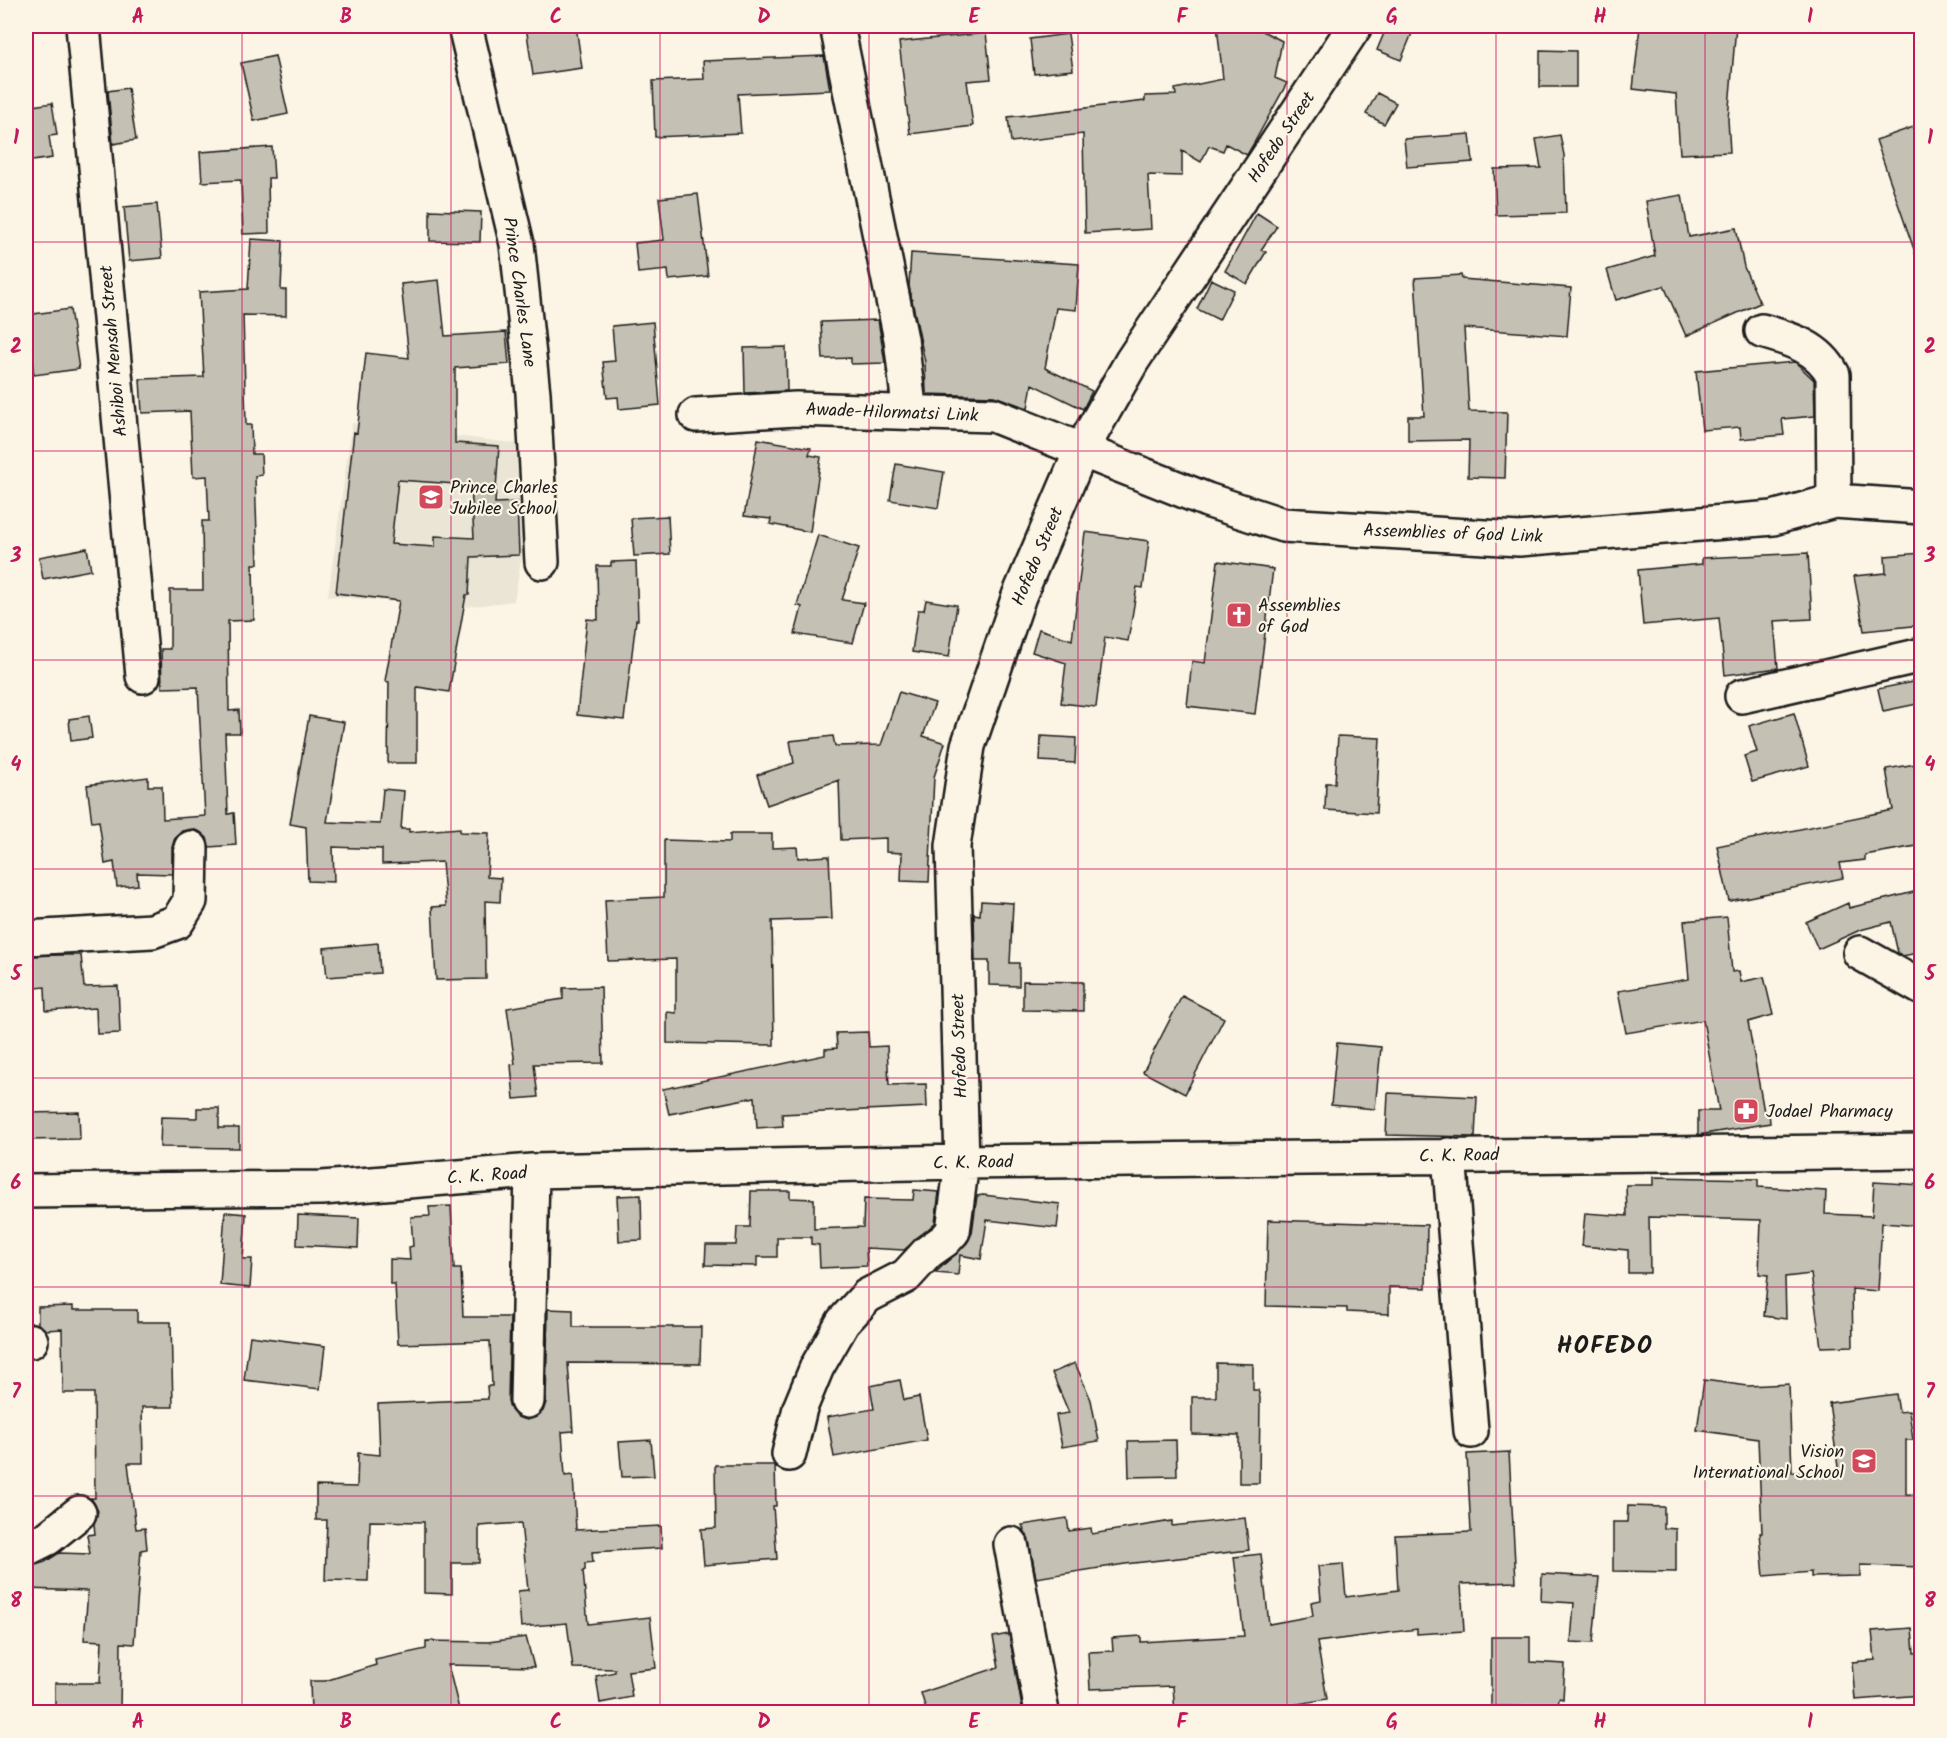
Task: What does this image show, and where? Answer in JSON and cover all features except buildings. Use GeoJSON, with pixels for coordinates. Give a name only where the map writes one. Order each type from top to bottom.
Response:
{"type":"FeatureCollection","features":[{"type":"Feature","properties":{"kind":"street","name":"Ashiboi Mensah Street"},"geometry":{"type":"LineString","coordinates":[[83,26],[142,676]]}},
{"type":"Feature","properties":{"kind":"street","name":"Prince Charles Lane"},"geometry":{"type":"LineString","coordinates":[[465,26],[517,244],[533,393],[542,562]]}},
{"type":"Feature","properties":{"kind":"street"},"geometry":{"type":"LineString","coordinates":[[837,26],[901,339],[908,398],[906,412]]}},
{"type":"Feature","properties":{"kind":"street","name":"Hofedo Street"},"geometry":{"type":"LineString","coordinates":[[789,1454],[800,1408],[817,1367],[843,1322],[867,1296],[906,1276],[953,1231],[962,1162],[953,846],[968,746],[1019,596],[1082,450],[1132,362],[1354,26]]}},
{"type":"Feature","properties":{"kind":"street"},"geometry":{"type":"LineString","coordinates":[[1762,331],[1793,340],[1814,352],[1827,363],[1833,375],[1834,501]]}},
{"type":"Feature","properties":{"kind":"street","name":"Awade-Hilormatsi Link"},"geometry":{"type":"LineString","coordinates":[[696,415],[796,409],[993,415],[1082,450]]}},
{"type":"Feature","properties":{"kind":"street","name":"Assemblies of God Link"},"geometry":{"type":"LineString","coordinates":[[1082,450],[1207,500],[1283,525],[1338,529],[1519,539],[1773,518],[1834,501],[1922,507]]}},
{"type":"Feature","properties":{"kind":"street"},"geometry":{"type":"LineString","coordinates":[[1742,696],[1922,655]]}},
{"type":"Feature","properties":{"kind":"street"},"geometry":{"type":"LineString","coordinates":[[26,939],[152,931],[177,922],[190,901],[191,848]]}},
{"type":"Feature","properties":{"kind":"street"},"geometry":{"type":"LineString","coordinates":[[1860,953],[1922,988]]}},
{"type":"Feature","properties":{"kind":"street","name":"C. K. Road"},"geometry":{"type":"LineString","coordinates":[[26,1191],[322,1188],[532,1171],[962,1162],[1922,1151]]}},
{"type":"Feature","properties":{"kind":"street"},"geometry":{"type":"LineString","coordinates":[[1449,1155],[1471,1431]]}},
{"type":"Feature","properties":{"kind":"street"},"geometry":{"type":"LineString","coordinates":[[526,1401],[532,1171]]}},
{"type":"Feature","properties":{"kind":"street"},"geometry":{"type":"LineString","coordinates":[[26,1549],[48,1538],[79,1513]]}},
{"type":"Feature","properties":{"kind":"street"},"geometry":{"type":"LineString","coordinates":[[1011,1544],[1042,1713]]}},
{"type":"Feature","properties":{"kind":"shaded area","name":"Prince Charles Jubilee School"},"geometry":{"type":"Polygon","coordinates":[[[352,423],[519,444],[523,550],[514,601],[458,608],[328,596],[352,423]]]}},
{"type":"Feature","properties":{"kind":"place","name":"Prince Charles Jubilee School"},"geometry":{"type":"Point","coordinates":[431,497]}},
{"type":"Feature","properties":{"kind":"place","name":"Assemblies of God"},"geometry":{"type":"Point","coordinates":[1239,615]}},
{"type":"Feature","properties":{"kind":"place","name":"Jodael Pharmacy"},"geometry":{"type":"Point","coordinates":[1746,1111]}},
{"type":"Feature","properties":{"kind":"place","name":"Vision International School"},"geometry":{"type":"Point","coordinates":[1864,1461]}},
{"type":"Feature","properties":{"kind":"district","name":"HOFEDO"},"geometry":{"type":"Point","coordinates":[1605,1345]}}]}
